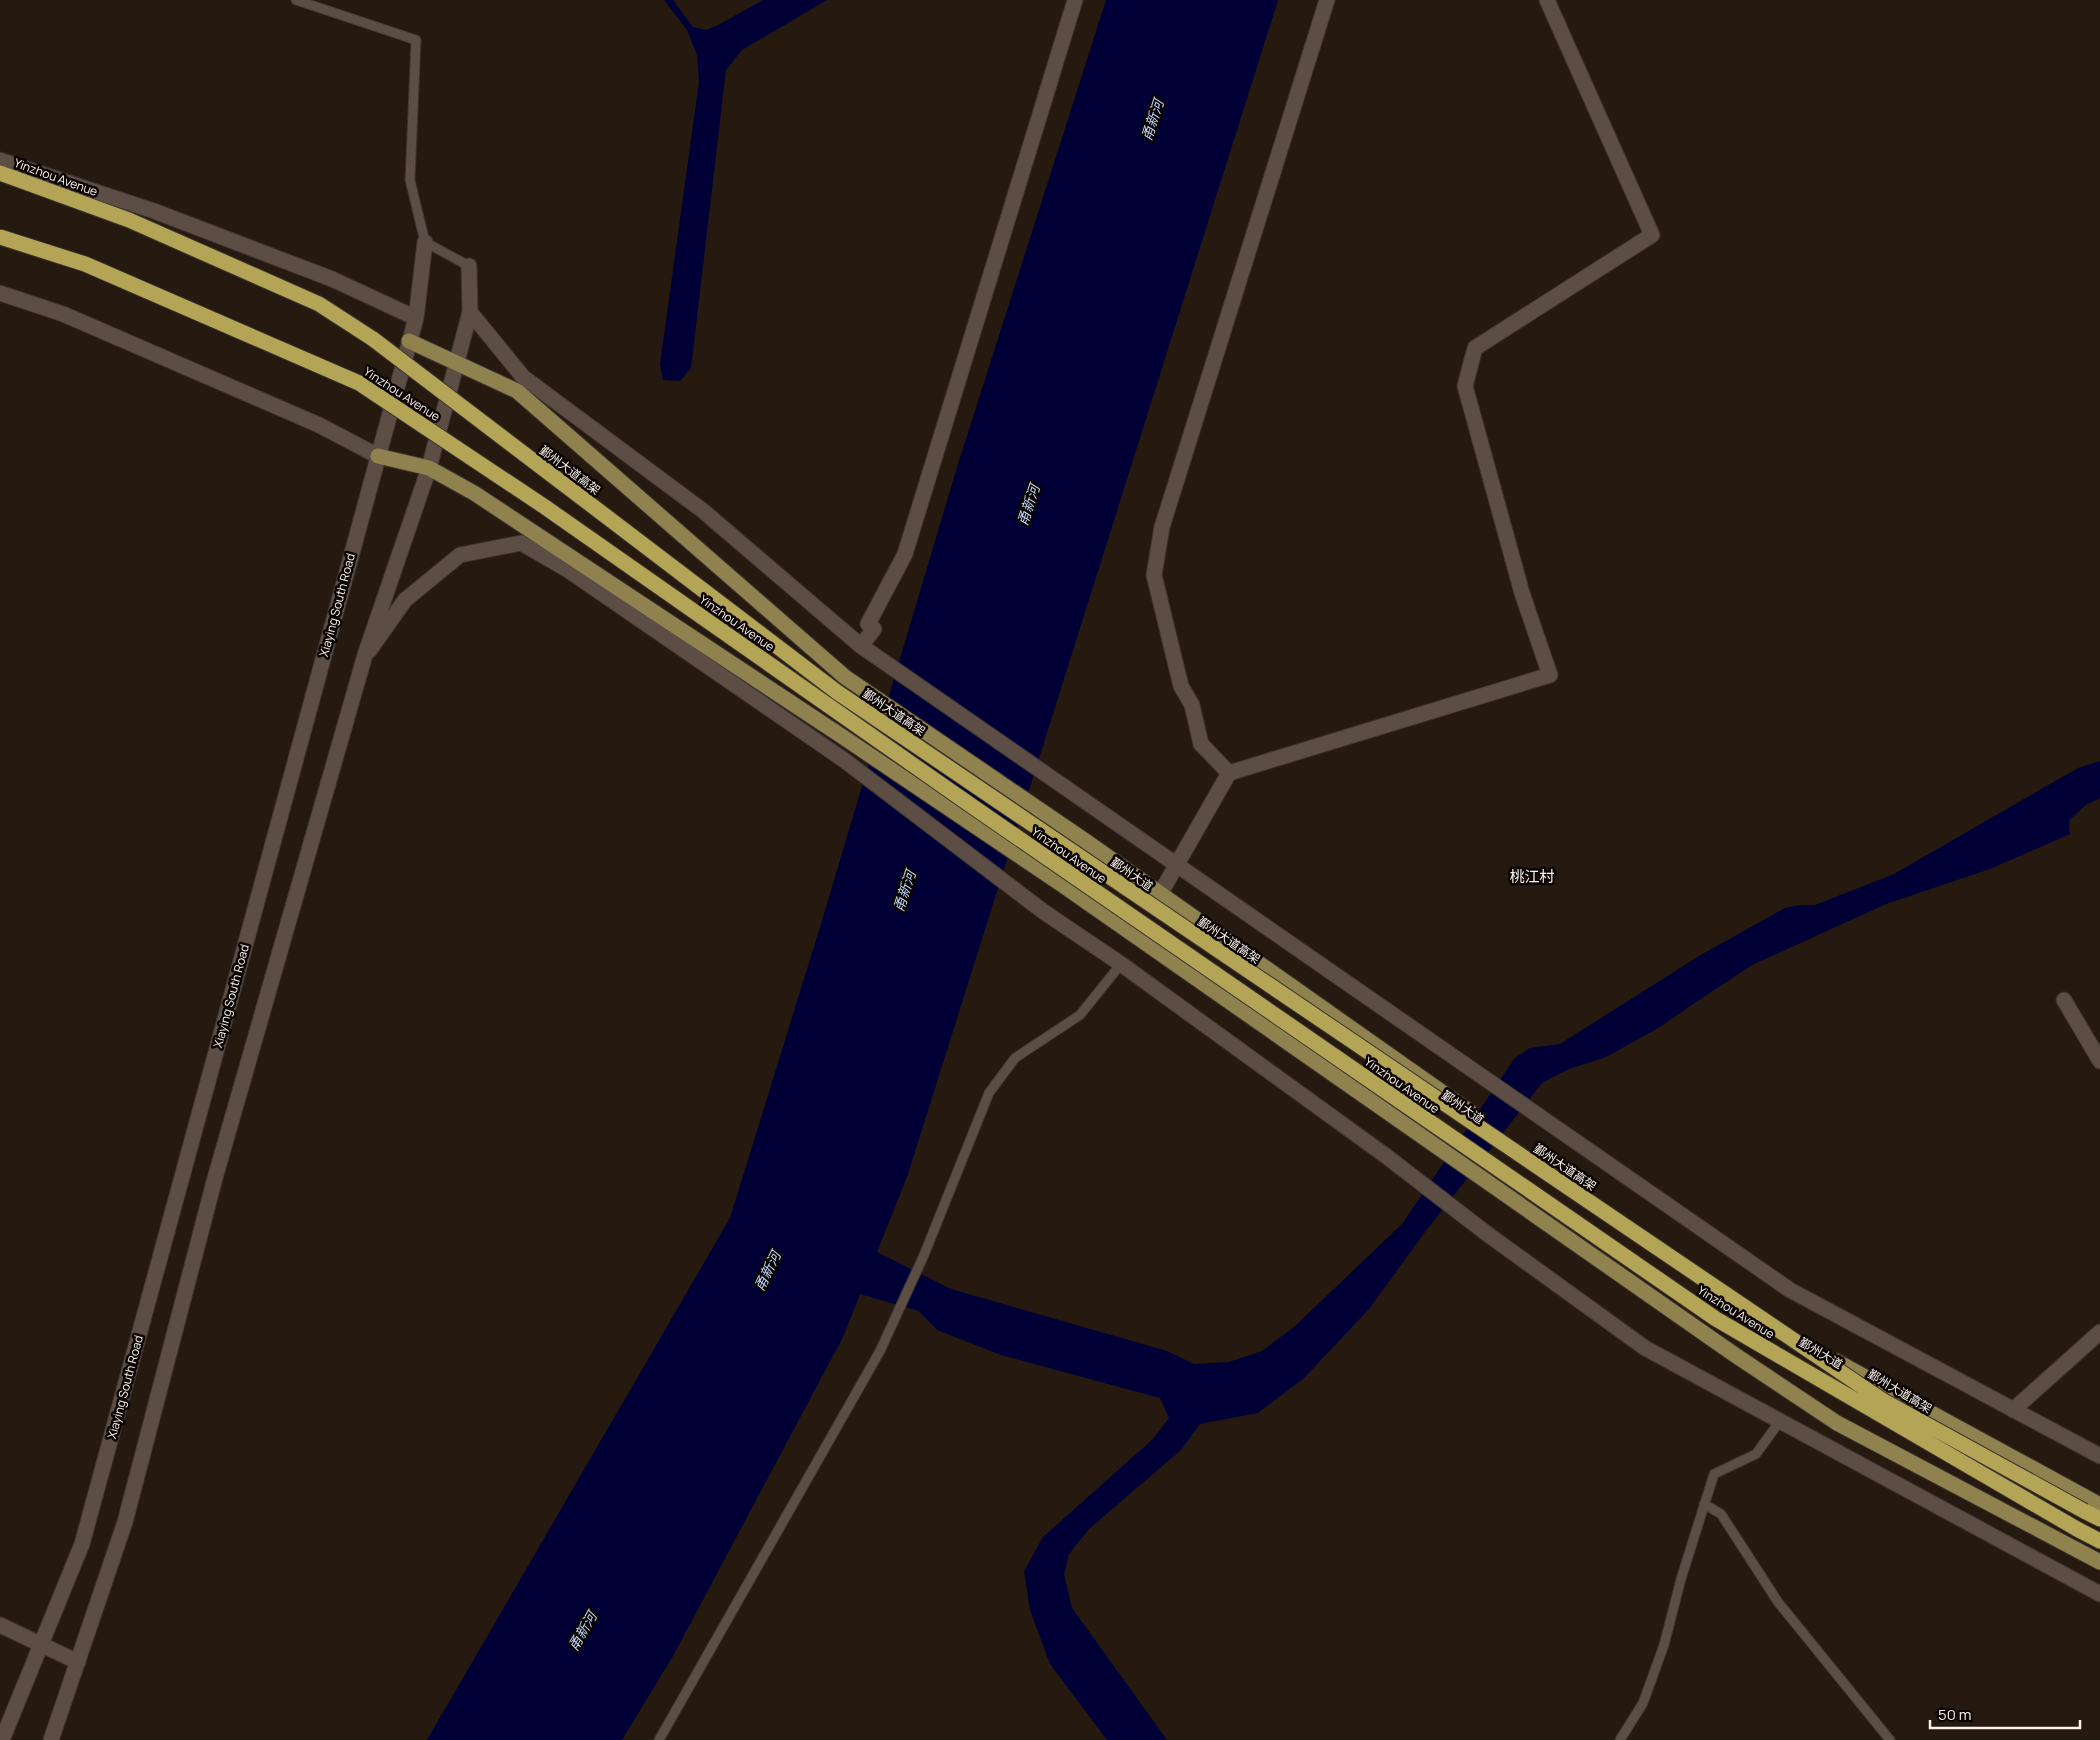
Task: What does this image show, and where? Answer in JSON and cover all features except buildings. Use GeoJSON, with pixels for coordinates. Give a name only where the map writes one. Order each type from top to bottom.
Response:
{"type":"FeatureCollection","features":[{"type":"Feature","properties":{"kind":"highway","name":"Yinzhou Avenue"},"geometry":{"type":"LineString","coordinates":[[0,173],[129,220],[327,309],[373,338],[837,692],[1882,1400],[2100,1519]]}},
{"type":"Feature","properties":{"kind":"highway","name":"Yinzhou Avenue"},"geometry":{"type":"LineString","coordinates":[[0,237],[85,264],[359,383],[545,507],[985,815],[1716,1319],[2100,1541]]}},
{"type":"Feature","properties":{"kind":"main road","name":"Yinzhou Avenue"},"geometry":{"type":"LineString","coordinates":[[410,341],[517,392],[845,677]]}},
{"type":"Feature","properties":{"kind":"main road"},"geometry":{"type":"LineString","coordinates":[[378,456],[429,468],[474,493],[843,736],[1061,884],[1736,1356],[1837,1423],[2100,1562]]}},
{"type":"Feature","properties":{"kind":"main road","name":"鄞州大道"},"geometry":{"type":"LineString","coordinates":[[845,677],[1087,842],[1756,1314],[1862,1377],[2100,1505]]}},
{"type":"Feature","properties":{"kind":"street"},"geometry":{"type":"LineString","coordinates":[[861,646],[874,629],[868,624],[905,554],[1075,0]]}},
{"type":"Feature","properties":{"kind":"street"},"geometry":{"type":"LineString","coordinates":[[1230,773],[1201,744],[1192,705],[1180,686],[1154,575],[1162,526],[1327,0]]}},
{"type":"Feature","properties":{"kind":"street"},"geometry":{"type":"LineString","coordinates":[[1160,894],[1230,773],[1550,675],[1522,593],[1465,386],[1475,348],[1652,235],[1547,0]]}},
{"type":"Feature","properties":{"kind":"street"},"geometry":{"type":"LineString","coordinates":[[0,160],[154,211],[314,272],[416,318]]}},
{"type":"Feature","properties":{"kind":"street","name":"Xiaying South Road"},"geometry":{"type":"LineString","coordinates":[[2,1740],[82,1544],[410,341],[416,318],[425,242]]}},
{"type":"Feature","properties":{"kind":"street"},"geometry":{"type":"LineString","coordinates":[[51,1740],[125,1522],[216,1178],[365,655],[429,468],[470,312],[469,266]]}},
{"type":"Feature","properties":{"kind":"street"},"geometry":{"type":"LineString","coordinates":[[0,293],[63,314],[319,425],[378,456]]}},
{"type":"Feature","properties":{"kind":"street"},"geometry":{"type":"LineString","coordinates":[[470,312],[523,377],[702,510],[861,646],[1790,1290],[2100,1456]]}},
{"type":"Feature","properties":{"kind":"street"},"geometry":{"type":"LineString","coordinates":[[365,655],[405,600],[460,555],[521,543],[568,570],[844,760],[1044,912],[1121,964],[1386,1156],[1486,1233],[1645,1348],[2100,1594]]}},
{"type":"Feature","properties":{"kind":"street"},"geometry":{"type":"LineString","coordinates":[[2064,1000],[2100,1061]]}},
{"type":"Feature","properties":{"kind":"street"},"geometry":{"type":"LineString","coordinates":[[2013,1410],[2100,1332]]}},
{"type":"Feature","properties":{"kind":"street"},"geometry":{"type":"LineString","coordinates":[[0,1625],[78,1662]]}},
{"type":"Feature","properties":{"kind":"lane"},"geometry":{"type":"LineString","coordinates":[[296,0],[416,40],[410,180],[425,242],[469,266]]}},
{"type":"Feature","properties":{"kind":"lane"},"geometry":{"type":"LineString","coordinates":[[659,1740],[880,1351],[924,1255],[989,1093],[1015,1058],[1080,1015],[1121,964]]}},
{"type":"Feature","properties":{"kind":"lane"},"geometry":{"type":"LineString","coordinates":[[1620,1740],[1643,1703],[1664,1644],[1681,1579],[1714,1474],[1756,1454],[1780,1421]]}},
{"type":"Feature","properties":{"kind":"lane"},"geometry":{"type":"LineString","coordinates":[[1704,1504],[1722,1514],[1778,1602],[1890,1740]]}},
{"type":"Feature","properties":{"kind":"water"},"geometry":{"type":"Polygon","coordinates":[[[664,0],[673,0],[693,27],[706,30],[763,0],[827,0],[742,50],[726,70],[691,368],[680,381],[663,380],[660,364],[699,82],[697,55],[687,30],[664,0]]]}},
{"type":"Feature","properties":{"kind":"water","name":"甬新河"},"geometry":{"type":"Polygon","coordinates":[[[1106,0],[1278,0],[907,1177],[877,1252],[951,1289],[1167,1351],[1194,1364],[1229,1362],[1262,1351],[1294,1327],[1402,1224],[1515,1058],[1530,1048],[1560,1044],[1699,956],[1785,908],[1815,905],[1894,874],[2078,768],[2100,761],[2100,798],[2086,805],[2069,820],[2070,834],[1990,869],[1886,904],[1752,965],[1660,1027],[1606,1057],[1569,1069],[1542,1083],[1425,1232],[1369,1309],[1304,1378],[1258,1413],[1200,1424],[1181,1450],[1089,1529],[1069,1554],[1064,1574],[1072,1608],[1167,1740],[1107,1740],[1050,1664],[1030,1610],[1024,1571],[1043,1537],[1152,1440],[1169,1418],[1160,1398],[1001,1355],[937,1330],[919,1311],[860,1294],[843,1337],[673,1656],[622,1740],[427,1740],[730,1218],[821,924],[958,464],[1106,0]]]}},
{"type":"Feature","properties":{"kind":"district","name":"桃江村"},"geometry":{"type":"Point","coordinates":[1532,876]}}]}
